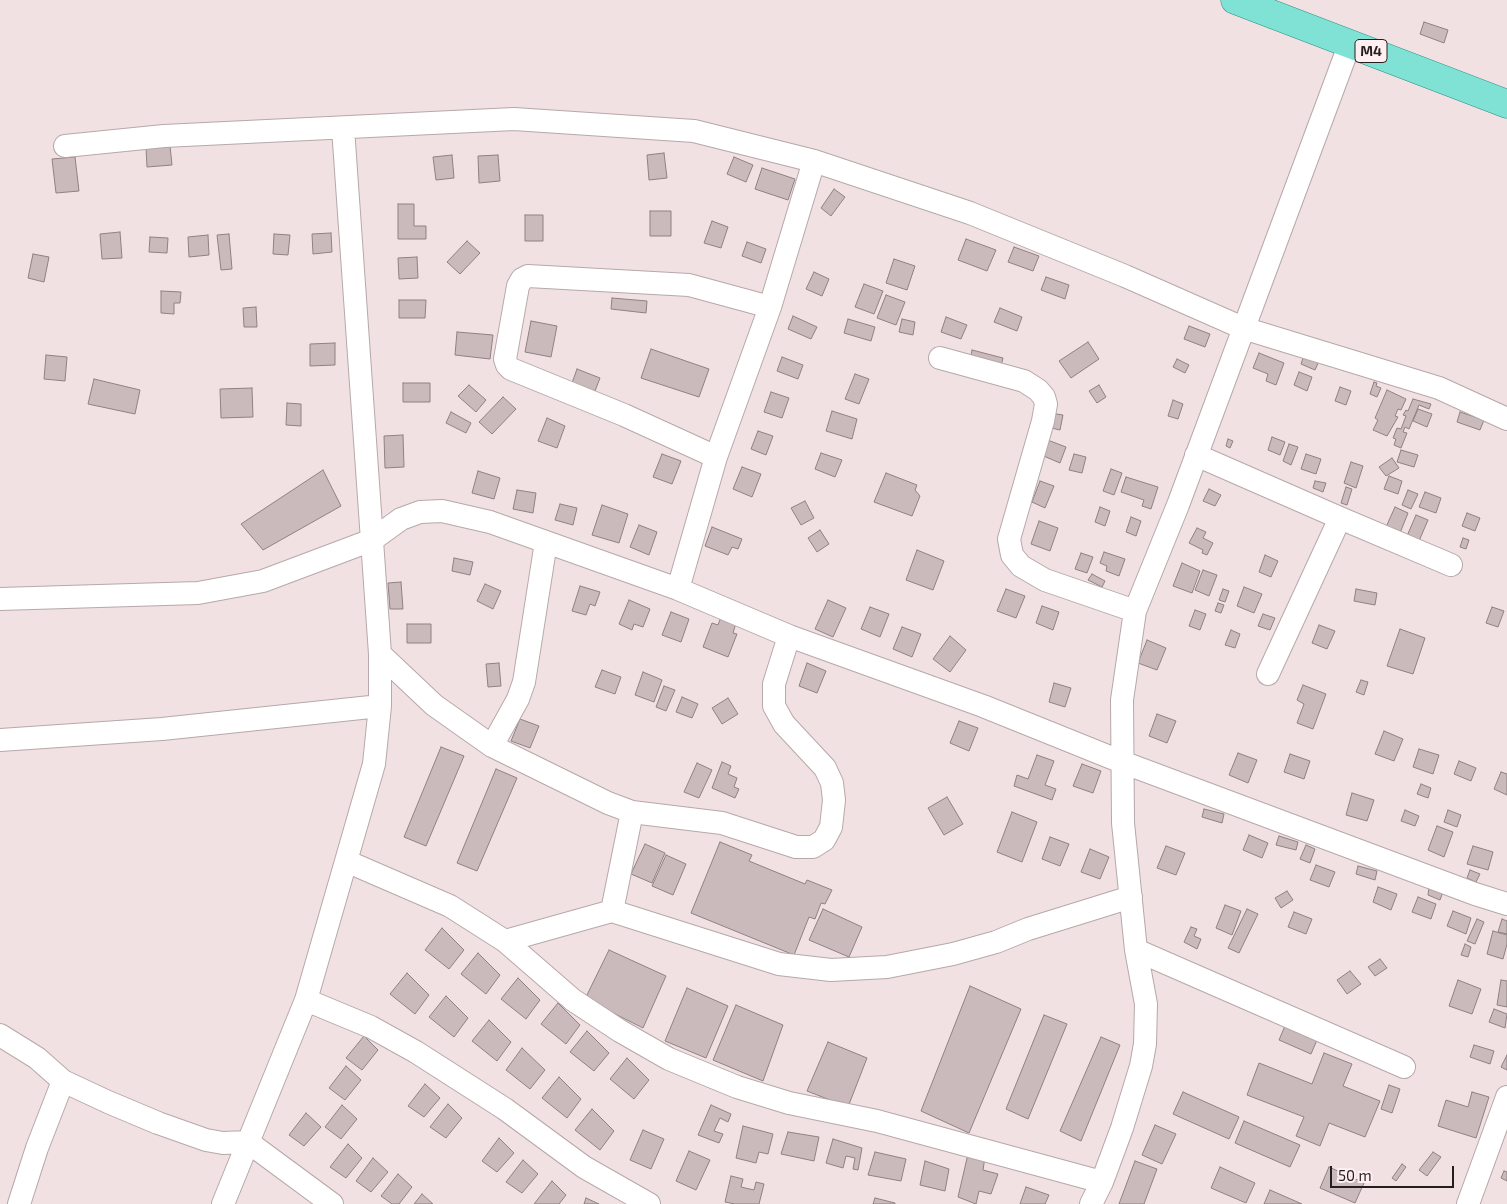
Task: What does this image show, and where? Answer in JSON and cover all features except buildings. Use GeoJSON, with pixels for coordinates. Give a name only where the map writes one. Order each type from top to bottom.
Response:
{"type":"FeatureCollection","features":[{"type":"Feature","properties":{"kind":"main road","name":"M4"},"geometry":{"type":"LineString","coordinates":[[1235,0],[1507,104]]}},
{"type":"Feature","properties":{"kind":"street"},"geometry":{"type":"LineString","coordinates":[[1091,1204],[1102,1182],[1134,1091],[1145,1044],[1146,1004],[1136,950],[1123,823],[1122,700],[1135,611],[1178,505],[1350,43]]}},
{"type":"Feature","properties":{"kind":"street"},"geometry":{"type":"LineString","coordinates":[[65,146],[164,136],[514,119],[694,131],[814,161],[970,213],[1125,276],[1243,328],[1439,388],[1507,418]]}},
{"type":"Feature","properties":{"kind":"street"},"geometry":{"type":"LineString","coordinates":[[223,1204],[306,1000],[374,764],[380,706],[380,654],[343,128]]}},
{"type":"Feature","properties":{"kind":"street"},"geometry":{"type":"LineString","coordinates":[[678,589],[716,457],[770,307],[814,161]]}},
{"type":"Feature","properties":{"kind":"street"},"geometry":{"type":"LineString","coordinates":[[716,457],[616,412],[511,369],[505,359],[518,286],[522,279],[528,276],[688,285],[770,307]]}},
{"type":"Feature","properties":{"kind":"street"},"geometry":{"type":"LineString","coordinates":[[940,358],[1024,381],[1038,390],[1044,397],[1046,404],[1043,421],[1009,539],[1012,555],[1021,566],[1045,580],[1135,611]]}},
{"type":"Feature","properties":{"kind":"street"},"geometry":{"type":"LineString","coordinates":[[1196,455],[1451,565]]}},
{"type":"Feature","properties":{"kind":"street"},"geometry":{"type":"LineString","coordinates":[[0,599],[198,593],[263,581],[372,540],[402,519],[420,512],[442,511],[490,522],[678,589],[789,636],[983,706],[1122,762],[1466,890],[1506,902]]}},
{"type":"Feature","properties":{"kind":"street"},"geometry":{"type":"LineString","coordinates":[[1268,674],[1340,518]]}},
{"type":"Feature","properties":{"kind":"street"},"geometry":{"type":"LineString","coordinates":[[492,746],[518,699],[524,682],[546,542]]}},
{"type":"Feature","properties":{"kind":"street"},"geometry":{"type":"LineString","coordinates":[[380,654],[434,705],[492,746],[608,803],[632,812],[722,823],[796,847],[813,846],[824,840],[831,827],[834,800],[832,783],[825,768],[784,724],[774,706],[774,684],[789,636]]}},
{"type":"Feature","properties":{"kind":"street"},"geometry":{"type":"LineString","coordinates":[[0,740],[162,729],[380,706]]}},
{"type":"Feature","properties":{"kind":"street"},"geometry":{"type":"LineString","coordinates":[[612,911],[632,812]]}},
{"type":"Feature","properties":{"kind":"street"},"geometry":{"type":"LineString","coordinates":[[346,861],[450,906],[505,941],[573,1000],[620,1031],[669,1059],[737,1087],[789,1103],[877,1121],[1102,1182]]}},
{"type":"Feature","properties":{"kind":"street"},"geometry":{"type":"LineString","coordinates":[[505,941],[612,911],[779,964],[831,970],[887,967],[953,954],[996,942],[1069,916],[1131,897]]}},
{"type":"Feature","properties":{"kind":"street"},"geometry":{"type":"LineString","coordinates":[[1136,950],[1404,1067]]}},
{"type":"Feature","properties":{"kind":"street"},"geometry":{"type":"LineString","coordinates":[[306,1000],[370,1027],[416,1052],[505,1109],[584,1167],[648,1204]]}},
{"type":"Feature","properties":{"kind":"street"},"geometry":{"type":"LineString","coordinates":[[0,1036],[37,1058],[63,1081],[158,1123],[206,1140],[248,1142],[332,1204]]}},
{"type":"Feature","properties":{"kind":"street"},"geometry":{"type":"LineString","coordinates":[[19,1204],[37,1148],[63,1081]]}},
{"type":"Feature","properties":{"kind":"street"},"geometry":{"type":"LineString","coordinates":[[1468,1204],[1507,1097]]}}]}
